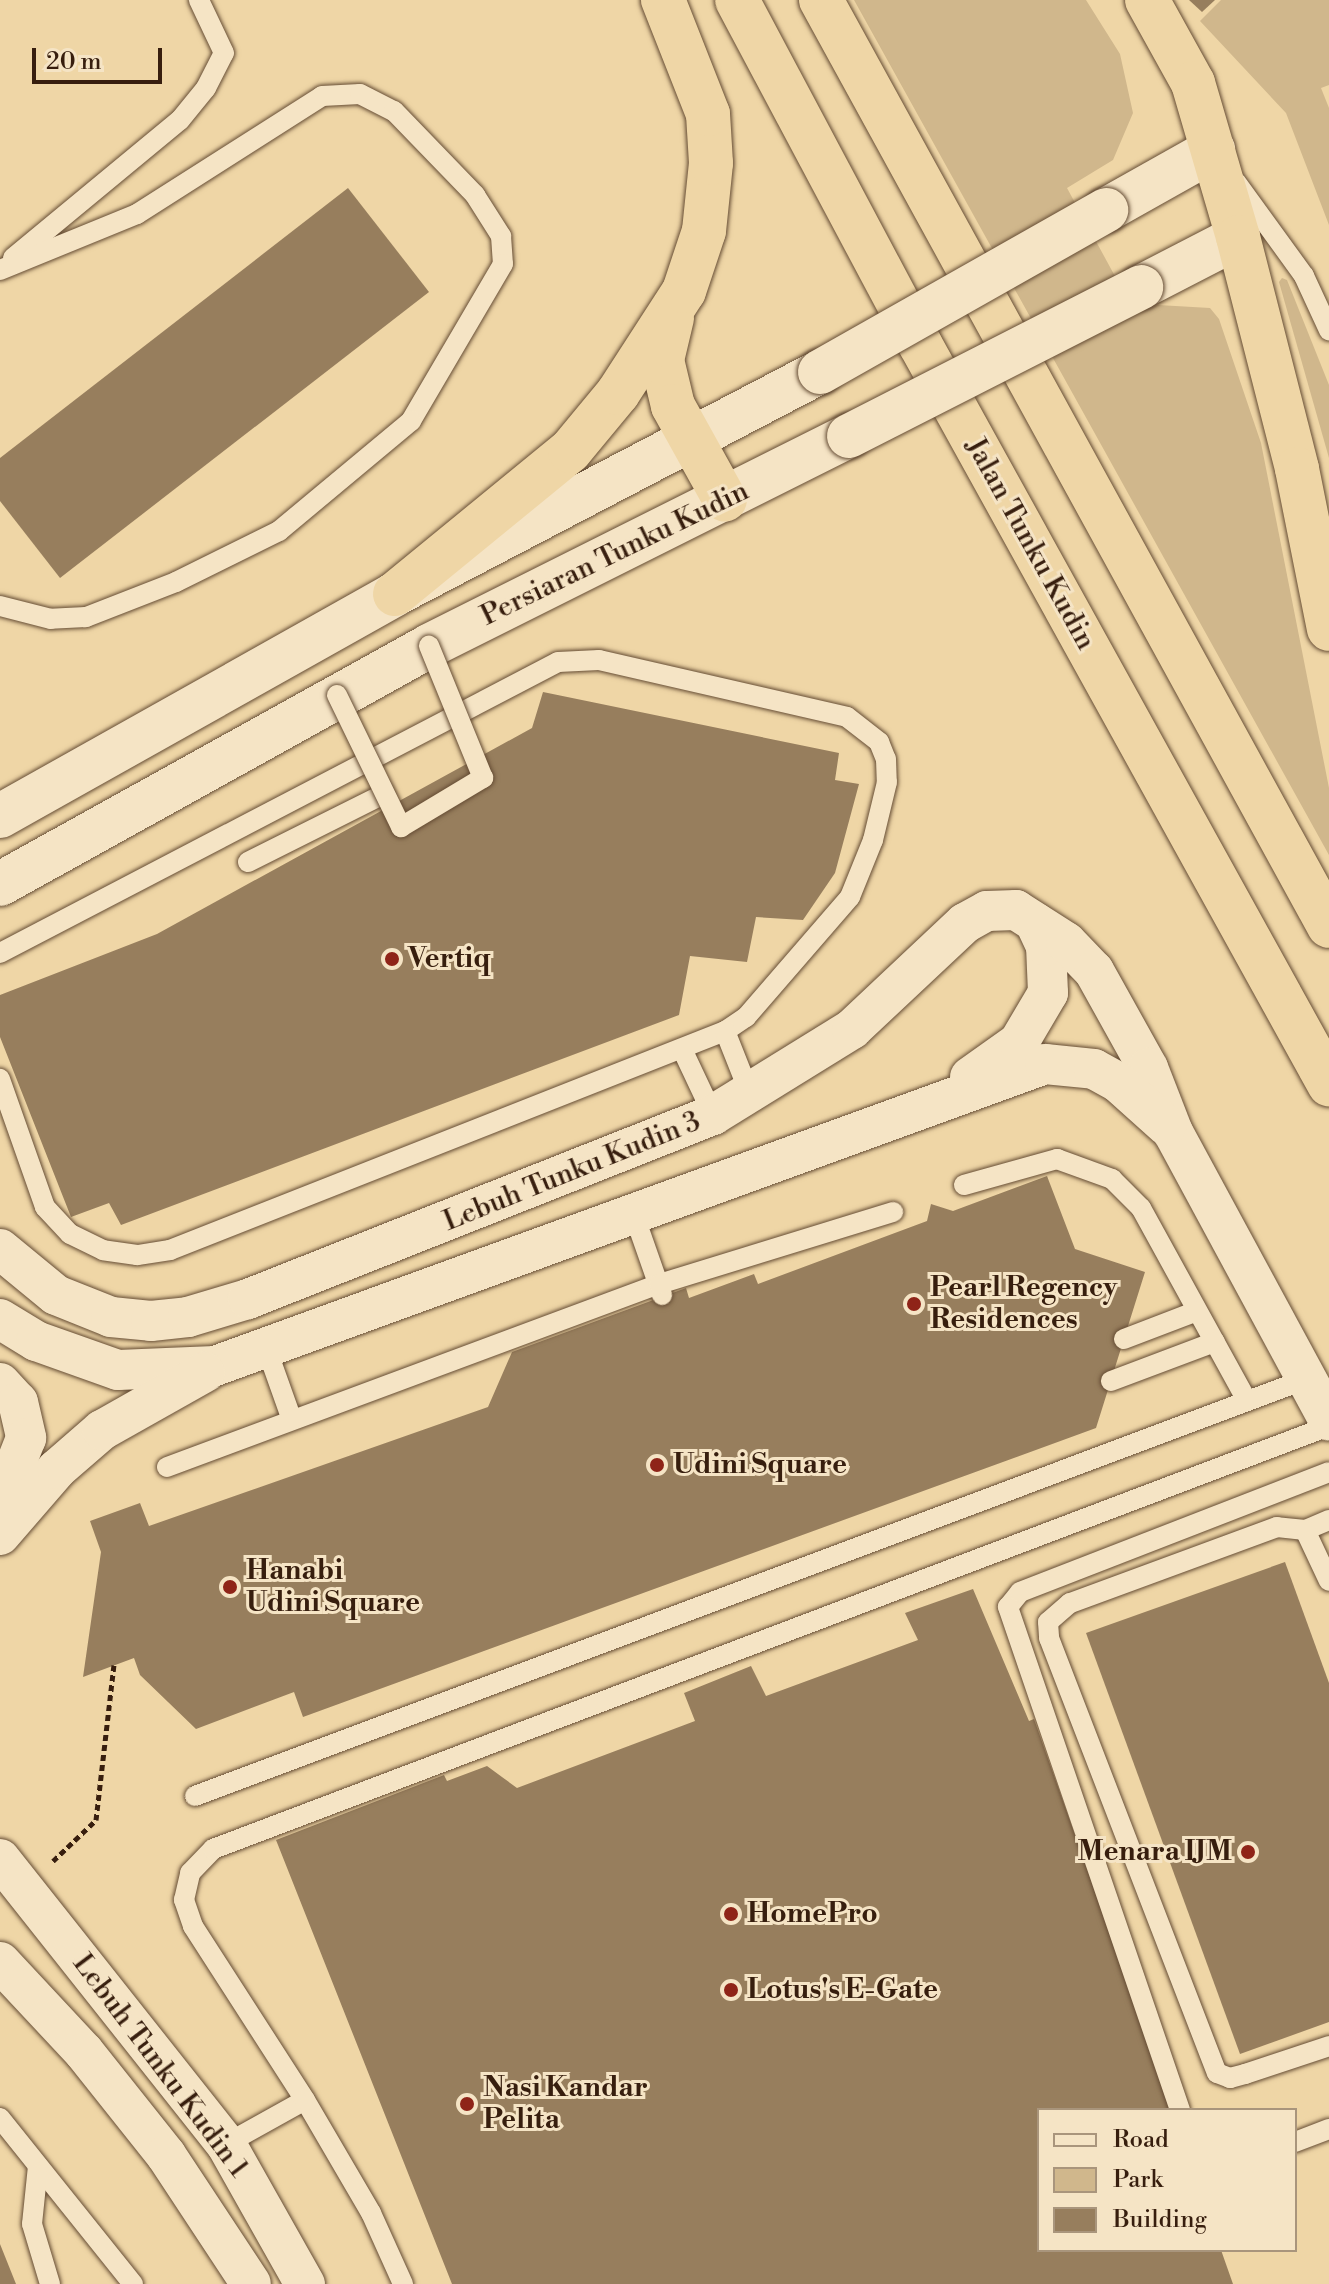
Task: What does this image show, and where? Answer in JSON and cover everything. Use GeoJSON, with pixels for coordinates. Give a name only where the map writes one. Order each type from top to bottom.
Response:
{"type":"FeatureCollection","features":[{"type":"Feature","properties":{"kind":"highway"},"geometry":{"type":"LineString","coordinates":[[663,0],[708,114],[711,163],[704,231],[675,306],[662,360],[673,406],[725,500]]}},
{"type":"Feature","properties":{"kind":"highway","name":"Jalan Tunku Kudin"},"geometry":{"type":"LineString","coordinates":[[737,0],[920,344],[1329,1084]]}},
{"type":"Feature","properties":{"kind":"highway"},"geometry":{"type":"LineString","coordinates":[[821,0],[1329,926]]}},
{"type":"Feature","properties":{"kind":"highway"},"geometry":{"type":"LineString","coordinates":[[1147,0],[1193,83],[1213,150],[1297,469],[1329,629]]}},
{"type":"Feature","properties":{"kind":"highway"},"geometry":{"type":"LineString","coordinates":[[395,594],[570,451],[618,393],[675,306]]}},
{"type":"Feature","properties":{"kind":"street"},"geometry":{"type":"LineString","coordinates":[[0,816],[395,594],[820,372],[1213,150]]}},
{"type":"Feature","properties":{"kind":"street","name":"Persiaran Tunku Kudin"},"geometry":{"type":"LineString","coordinates":[[0,884],[429,646],[725,500],[1238,237]]}},
{"type":"Feature","properties":{"kind":"street","name":"Lebuh Tunku Kudin 3"},"geometry":{"type":"LineString","coordinates":[[0,1249],[56,1295],[111,1317],[151,1321],[188,1317],[277,1287],[713,1115],[852,1029],[965,923],[1002,909],[1016,910],[1066,942],[1094,971],[1148,1068],[1173,1132],[1329,1423]]}},
{"type":"Feature","properties":{"kind":"street","name":"Lebuh Tunku Kudin 3"},"geometry":{"type":"LineString","coordinates":[[930,1102],[1019,1042],[1038,1018],[1048,993],[1050,970],[1035,922]]}},
{"type":"Feature","properties":{"kind":"street","name":"Lebuh Tunku Kudin 3"},"geometry":{"type":"LineString","coordinates":[[0,1319],[36,1341],[118,1370],[215,1366],[930,1102],[1045,1064],[1094,1069],[1119,1083],[1173,1132]]}},
{"type":"Feature","properties":{"kind":"street"},"geometry":{"type":"LineString","coordinates":[[0,1535],[57,1469],[102,1430],[215,1366]]}},
{"type":"Feature","properties":{"kind":"street"},"geometry":{"type":"LineString","coordinates":[[0,1383],[18,1402],[26,1438],[0,1504]]}},
{"type":"Feature","properties":{"kind":"street","name":"Lebuh Tunku Kudin 1"},"geometry":{"type":"LineString","coordinates":[[12,1874],[226,2144],[305,2284]]}},
{"type":"Feature","properties":{"kind":"street","name":"Lebuh Tunku Kudin 1"},"geometry":{"type":"LineString","coordinates":[[0,1962],[84,2052],[166,2155],[251,2284]]}},
{"type":"Feature","properties":{"kind":"lane"},"geometry":{"type":"LineString","coordinates":[[0,270],[180,120],[206,88],[224,53],[199,0]]}},
{"type":"Feature","properties":{"kind":"lane"},"geometry":{"type":"LineString","coordinates":[[0,270],[137,214],[322,96],[360,94],[394,111],[475,195],[501,236],[503,264],[411,421],[279,531],[176,582],[86,617],[51,619],[0,606]]}},
{"type":"Feature","properties":{"kind":"lane"},"geometry":{"type":"LineString","coordinates":[[1213,150],[1304,276],[1329,330]]}},
{"type":"Feature","properties":{"kind":"lane"},"geometry":{"type":"LineString","coordinates":[[337,695],[382,795],[401,827],[483,778],[429,646]]}},
{"type":"Feature","properties":{"kind":"lane"},"geometry":{"type":"LineString","coordinates":[[0,953],[547,667],[585,658],[847,717],[879,742],[886,759],[887,782],[873,840],[850,897],[762,1002],[725,1031],[370,1174],[170,1250],[137,1255],[103,1250],[70,1234],[45,1207],[0,1079]]}},
{"type":"Feature","properties":{"kind":"lane"},"geometry":{"type":"LineString","coordinates":[[248,862],[382,795]]}},
{"type":"Feature","properties":{"kind":"lane"},"geometry":{"type":"LineString","coordinates":[[725,1031],[750,1094]]}},
{"type":"Feature","properties":{"kind":"lane"},"geometry":{"type":"LineString","coordinates":[[682,1049],[713,1115]]}},
{"type":"Feature","properties":{"kind":"lane"},"geometry":{"type":"LineString","coordinates":[[964,1185],[1057,1159],[1112,1179],[1141,1208],[1247,1401]]}},
{"type":"Feature","properties":{"kind":"lane"},"geometry":{"type":"LineString","coordinates":[[633,1212],[661,1290]]}},
{"type":"Feature","properties":{"kind":"lane"},"geometry":{"type":"LineString","coordinates":[[167,1467],[661,1290],[893,1212]]}},
{"type":"Feature","properties":{"kind":"lane"},"geometry":{"type":"LineString","coordinates":[[1124,1339],[1197,1311]]}},
{"type":"Feature","properties":{"kind":"lane"},"geometry":{"type":"LineString","coordinates":[[1111,1381],[1215,1342]]}},
{"type":"Feature","properties":{"kind":"lane"},"geometry":{"type":"LineString","coordinates":[[266,1347],[292,1420]]}},
{"type":"Feature","properties":{"kind":"lane"},"geometry":{"type":"LineString","coordinates":[[195,1796],[1306,1379]]}},
{"type":"Feature","properties":{"kind":"lane"},"geometry":{"type":"LineString","coordinates":[[403,2284],[358,2188],[193,1926],[184,1900],[190,1873],[213,1849],[1329,1423]]}},
{"type":"Feature","properties":{"kind":"lane"},"geometry":{"type":"LineString","coordinates":[[1179,2108],[1008,1607],[1012,1598],[1027,1589],[1329,1472]]}},
{"type":"Feature","properties":{"kind":"lane"},"geometry":{"type":"LineString","coordinates":[[1329,1520],[1305,1530],[1277,1527],[1070,1603],[1057,1609],[1048,1630],[1217,2073],[1238,2076],[1329,2046]]}},
{"type":"Feature","properties":{"kind":"lane"},"geometry":{"type":"LineString","coordinates":[[1305,1530],[1329,1581]]}},
{"type":"Feature","properties":{"kind":"lane"},"geometry":{"type":"LineString","coordinates":[[226,2144],[305,2100]]}},
{"type":"Feature","properties":{"kind":"lane"},"geometry":{"type":"LineString","coordinates":[[0,2118],[133,2284]]}},
{"type":"Feature","properties":{"kind":"lane"},"geometry":{"type":"LineString","coordinates":[[1297,2141],[1329,2129]]}},
{"type":"Feature","properties":{"kind":"lane"},"geometry":{"type":"LineString","coordinates":[[38,2166],[32,2224],[50,2284]]}},
{"type":"Feature","properties":{"kind":"path"},"geometry":{"type":"LineString","coordinates":[[12,1874],[96,1820],[114,1665]]}},
{"type":"Feature","properties":{"kind":"green space"},"geometry":{"type":"Polygon","coordinates":[[[854,0],[1086,0],[1120,54],[1133,113],[1113,160],[1067,188],[1135,313],[1158,305],[1210,308],[1219,319],[1261,443],[1329,788],[1329,855],[854,0]]]}},
{"type":"Feature","properties":{"kind":"green space"},"geometry":{"type":"Polygon","coordinates":[[[1221,0],[1329,0],[1329,85],[1321,88],[1329,108],[1329,225],[1286,113],[1200,21],[1221,0]]]}},
{"type":"Feature","properties":{"kind":"green space"},"geometry":{"type":"Polygon","coordinates":[[[1282,278],[1287,280],[1329,385],[1329,458],[1279,282],[1282,278]]]}},
{"type":"Feature","properties":{"kind":"building"},"geometry":{"type":"Polygon","coordinates":[[[1189,0],[1215,0],[1202,12],[1189,0]]]}},
{"type":"Feature","properties":{"kind":"building"},"geometry":{"type":"Polygon","coordinates":[[[348,188],[429,292],[60,578],[0,501],[0,458],[348,188]]]}},
{"type":"Feature","properties":{"kind":"building","name":"Vertiq"},"geometry":{"type":"Polygon","coordinates":[[[543,692],[839,753],[835,780],[859,784],[835,873],[803,920],[756,917],[747,962],[690,956],[679,1015],[121,1225],[109,1203],[71,1217],[0,1037],[0,995],[157,934],[532,728],[543,692]]]}},
{"type":"Feature","properties":{"kind":"building","name":"Udini Square"},"geometry":{"type":"Polygon","coordinates":[[[1047,1176],[1075,1249],[1145,1272],[1096,1428],[303,1717],[294,1692],[196,1729],[140,1675],[134,1658],[83,1677],[101,1552],[90,1521],[140,1503],[149,1526],[488,1407],[512,1352],[686,1288],[689,1298],[754,1274],[758,1284],[927,1221],[931,1204],[953,1211],[1047,1176]]]}},
{"type":"Feature","properties":{"kind":"building","name":"Menara IJM"},"geometry":{"type":"Polygon","coordinates":[[[1285,1562],[1329,1683],[1329,2022],[1240,2054],[1086,1633],[1285,1562]]]}},
{"type":"Feature","properties":{"kind":"building","name":"Lotus's E-Gate"},"geometry":{"type":"Polygon","coordinates":[[[973,1589],[1029,1721],[1034,1719],[1171,2108],[1037,2108],[1037,2252],[1222,2252],[1233,2284],[452,2284],[276,1840],[444,1775],[447,1781],[487,1766],[517,1788],[695,1721],[684,1693],[751,1666],[766,1696],[918,1640],[905,1613],[973,1589]]]}},
{"type":"Feature","properties":{"kind":"building"},"geometry":{"type":"Polygon","coordinates":[[[0,2244],[16,2284],[0,2284],[0,2244]]]}},
{"type":"Feature","properties":{"kind":"place","name":"Vertiq"},"geometry":{"type":"Point","coordinates":[392,959]}},
{"type":"Feature","properties":{"kind":"place","name":"Pearl Regency Residences"},"geometry":{"type":"Point","coordinates":[914,1304]}},
{"type":"Feature","properties":{"kind":"place","name":"Udini Square"},"geometry":{"type":"Point","coordinates":[657,1465]}},
{"type":"Feature","properties":{"kind":"place","name":"Hanabi Udini Square"},"geometry":{"type":"Point","coordinates":[230,1587]}},
{"type":"Feature","properties":{"kind":"place","name":"Menara IJM"},"geometry":{"type":"Point","coordinates":[1248,1852]}},
{"type":"Feature","properties":{"kind":"place","name":"HomePro"},"geometry":{"type":"Point","coordinates":[731,1914]}},
{"type":"Feature","properties":{"kind":"place","name":"Lotus's E-Gate"},"geometry":{"type":"Point","coordinates":[731,1990]}},
{"type":"Feature","properties":{"kind":"place","name":"Nasi Kandar Pelita"},"geometry":{"type":"Point","coordinates":[467,2104]}}]}
